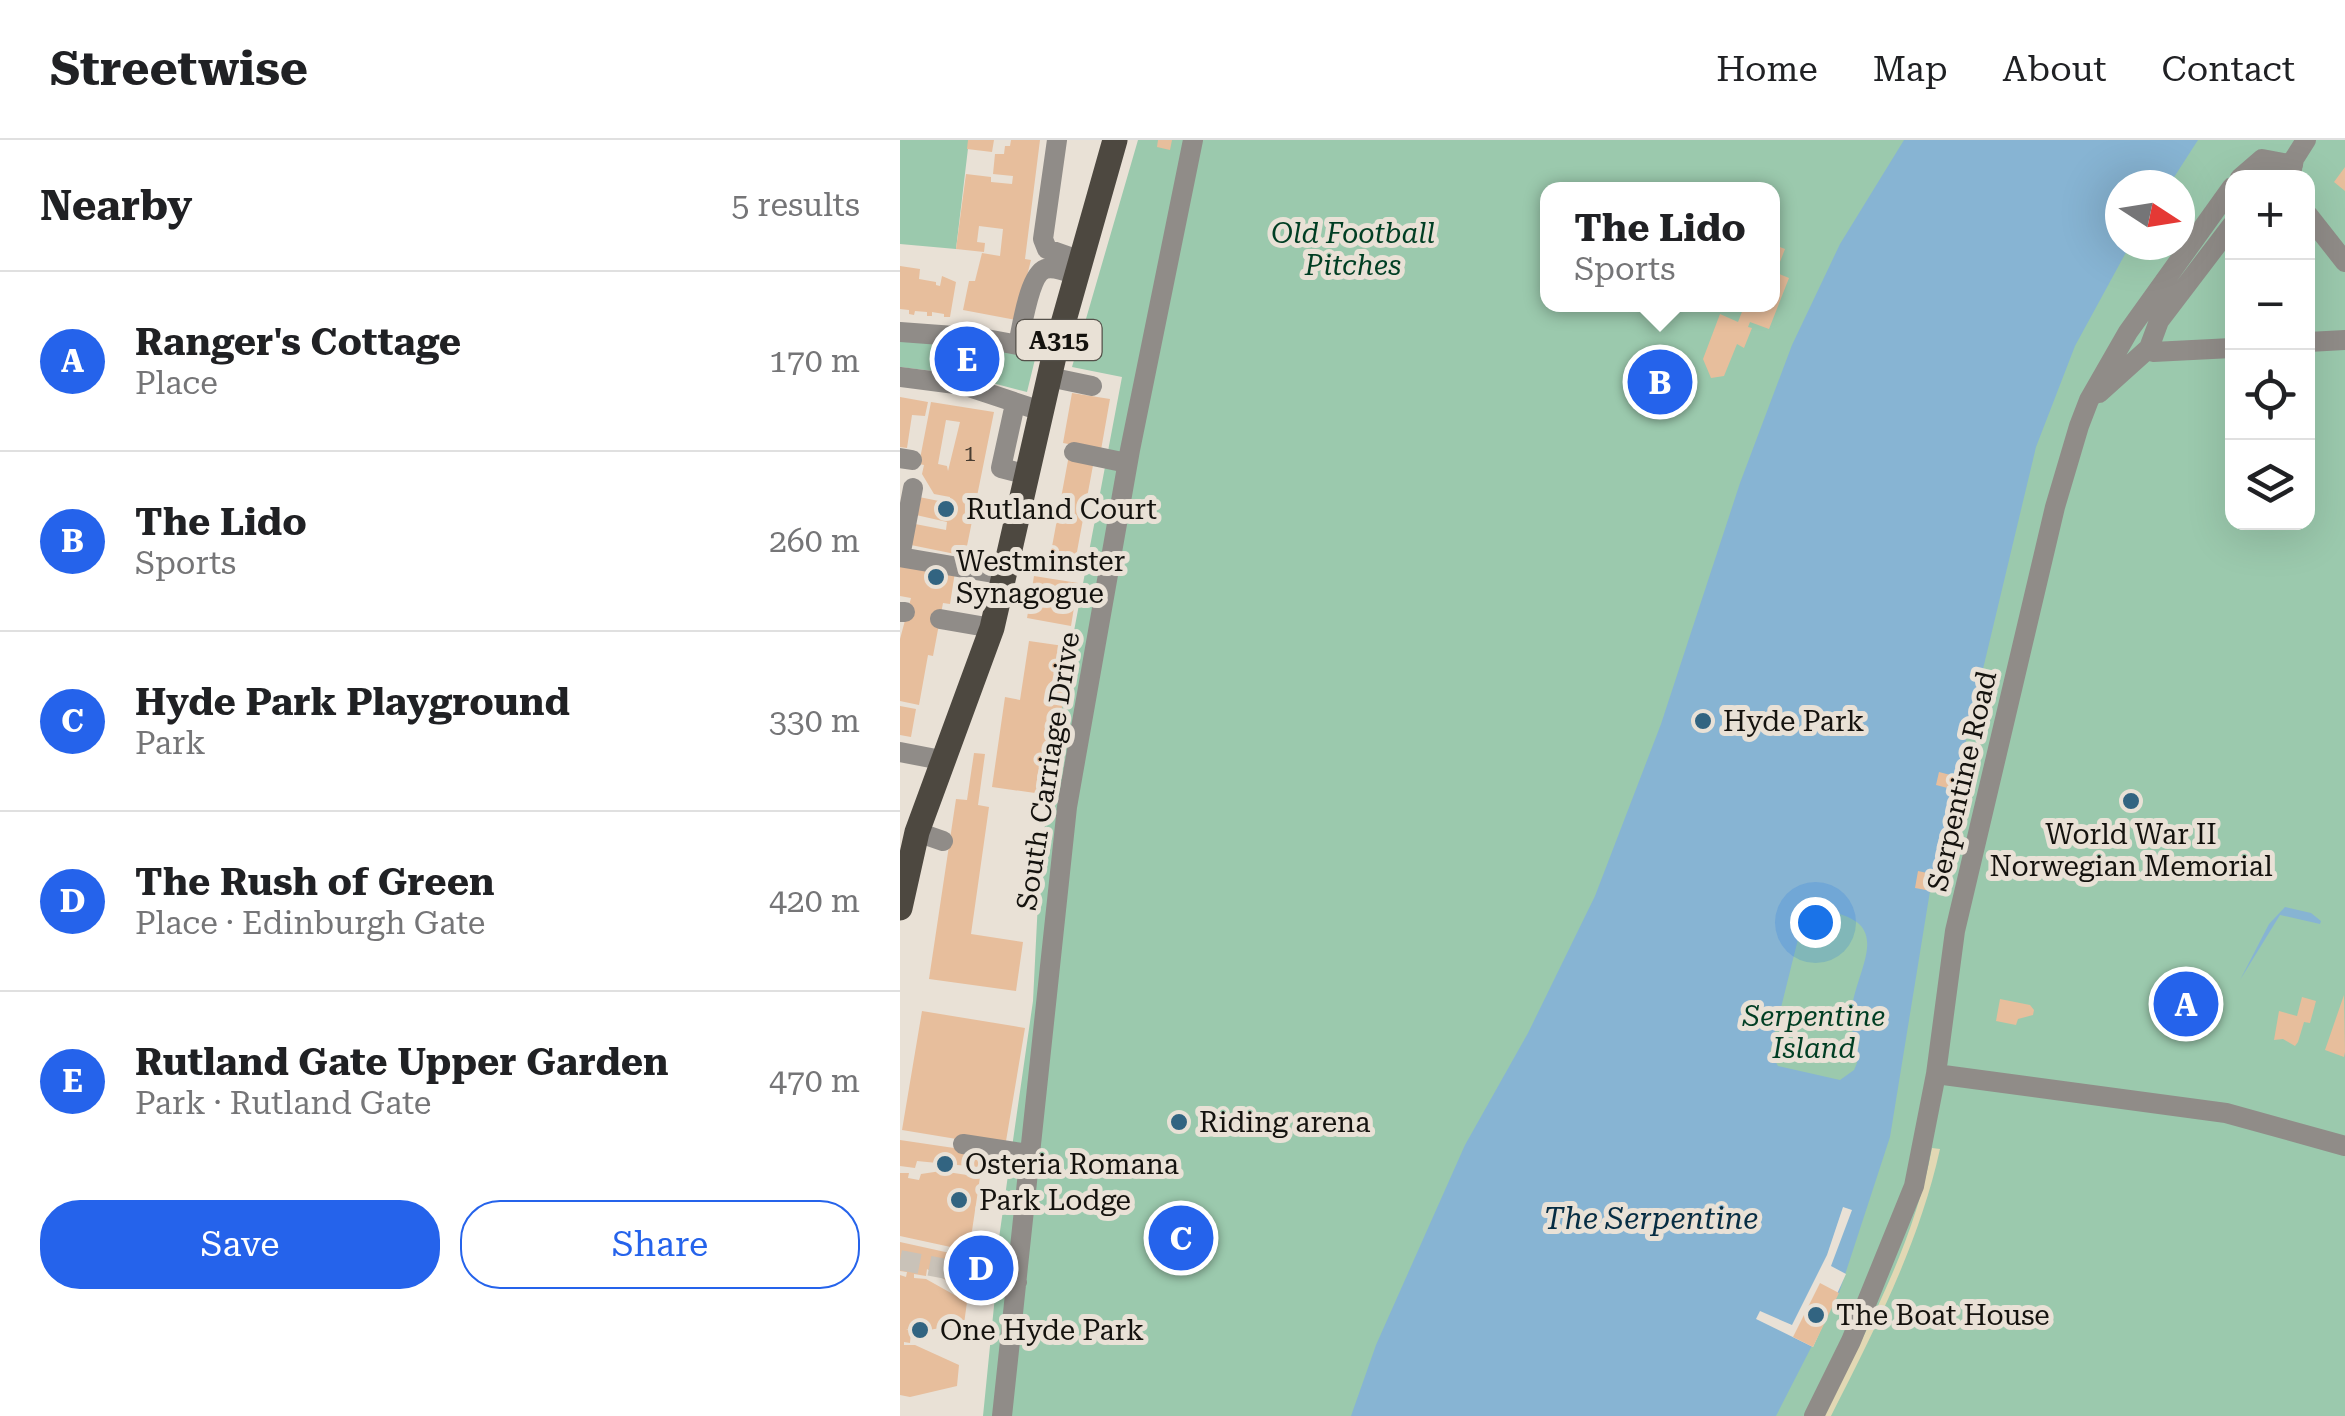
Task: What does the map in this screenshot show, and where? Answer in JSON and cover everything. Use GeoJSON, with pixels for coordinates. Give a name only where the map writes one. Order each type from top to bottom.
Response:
{"type":"FeatureCollection","features":[{"type":"Feature","properties":{"kind":"main road","name":"A315"},"geometry":{"type":"LineString","coordinates":[[900,908],[909,843],[992,628],[1052,365],[1115,140]]}},
{"type":"Feature","properties":{"kind":"street"},"geometry":{"type":"LineString","coordinates":[[1057,140],[1043,240],[1047,249],[1079,268]]}},
{"type":"Feature","properties":{"kind":"street","name":"South Carriage Drive"},"geometry":{"type":"LineString","coordinates":[[1002,1416],[1066,806],[1127,463],[1192,140]]}},
{"type":"Feature","properties":{"kind":"street"},"geometry":{"type":"LineString","coordinates":[[2292,170],[2306,140]]}},
{"type":"Feature","properties":{"kind":"street"},"geometry":{"type":"LineString","coordinates":[[2249,170],[2262,159],[2290,170]]}},
{"type":"Feature","properties":{"kind":"street","name":"Serpentine Road"},"geometry":{"type":"LineString","coordinates":[[1814,1416],[1851,1341],[1914,1186],[1936,1074],[1954,931],[2055,507],[2089,400],[2128,332],[2225,197]]}},
{"type":"Feature","properties":{"kind":"street"},"geometry":{"type":"LineString","coordinates":[[2315,224],[2345,262]]}},
{"type":"Feature","properties":{"kind":"street"},"geometry":{"type":"LineString","coordinates":[[2089,400],[2150,348],[2159,321],[2225,234]]}},
{"type":"Feature","properties":{"kind":"street"},"geometry":{"type":"LineString","coordinates":[[1018,344],[1032,287],[1040,272],[1049,268],[1079,268]]}},
{"type":"Feature","properties":{"kind":"street"},"geometry":{"type":"LineString","coordinates":[[900,332],[1018,344],[1092,386]]}},
{"type":"Feature","properties":{"kind":"street"},"geometry":{"type":"LineString","coordinates":[[2315,342],[2345,340]]}},
{"type":"Feature","properties":{"kind":"street"},"geometry":{"type":"LineString","coordinates":[[2150,348],[2153,352],[2225,349]]}},
{"type":"Feature","properties":{"kind":"street"},"geometry":{"type":"LineString","coordinates":[[900,377],[963,385],[1042,411]]}},
{"type":"Feature","properties":{"kind":"street"},"geometry":{"type":"LineString","coordinates":[[1015,404],[1001,468],[1028,474]]}},
{"type":"Feature","properties":{"kind":"street"},"geometry":{"type":"LineString","coordinates":[[1074,452],[1127,463]]}},
{"type":"Feature","properties":{"kind":"street"},"geometry":{"type":"LineString","coordinates":[[914,488],[900,557],[1005,575]]}},
{"type":"Feature","properties":{"kind":"street"},"geometry":{"type":"LineString","coordinates":[[940,619],[992,628]]}},
{"type":"Feature","properties":{"kind":"street"},"geometry":{"type":"LineString","coordinates":[[900,752],[941,760]]}},
{"type":"Feature","properties":{"kind":"street"},"geometry":{"type":"LineString","coordinates":[[909,843],[942,842]]}},
{"type":"Feature","properties":{"kind":"street"},"geometry":{"type":"LineString","coordinates":[[1936,1074],[2226,1113],[2345,1146]]}},
{"type":"Feature","properties":{"kind":"street"},"geometry":{"type":"LineString","coordinates":[[964,1144],[1029,1154]]}},
{"type":"Feature","properties":{"kind":"street"},"geometry":{"type":"LineString","coordinates":[[972,1274],[1017,1282]]}},
{"type":"Feature","properties":{"kind":"green space"},"geometry":{"type":"Polygon","coordinates":[[[900,140],[969,140],[956,249],[900,244],[900,140]]]}},
{"type":"Feature","properties":{"kind":"green space","name":"Hyde Park"},"geometry":{"type":"Polygon","coordinates":[[[1138,140],[2345,140],[2345,1416],[983,1416],[995,1296],[971,1292],[975,1256],[996,1259],[1033,1001],[1040,861],[1071,647],[1122,377],[1072,367],[1138,140]]]}},
{"type":"Feature","properties":{"kind":"green space"},"geometry":{"type":"Polygon","coordinates":[[[900,339],[1037,351],[1027,392],[958,374],[900,367],[900,339]]]}},
{"type":"Feature","properties":{"kind":"sand"},"geometry":{"type":"Polygon","coordinates":[[[1932,1148],[1940,1149],[1908,1252],[1831,1416],[1823,1416],[1901,1252],[1932,1148]]]}},
{"type":"Feature","properties":{"kind":"water","name":"The Serpentine"},"geometry":{"type":"Polygon","coordinates":[[[1904,140],[2198,140],[2179,170],[2105,170],[2105,260],[2122,260],[2075,346],[2036,447],[1930,891],[1890,1137],[1839,1293],[1776,1416],[1351,1416],[1376,1345],[1465,1145],[1528,1033],[1595,896],[1661,724],[1740,483],[1792,345],[1840,244],[1904,140]],[[1831,912],[1812,919],[1799,935],[1770,1052],[1778,1066],[1840,1080],[1854,1070],[1857,1057],[1851,1016],[1866,952],[1867,939],[1851,918],[1831,912]]]}},
{"type":"Feature","properties":{"kind":"water"},"geometry":{"type":"Polygon","coordinates":[[[2285,907],[2311,913],[2320,924],[2280,915],[2240,980],[2269,924],[2285,907]]]}},
{"type":"Feature","properties":{"kind":"pier"},"geometry":{"type":"Polygon","coordinates":[[[1843,1207],[1852,1210],[1831,1266],[1846,1274],[1813,1347],[1756,1319],[1760,1311],[1792,1325],[1827,1255],[1843,1207]]]}},
{"type":"Feature","properties":{"kind":"building"},"geometry":{"type":"Polygon","coordinates":[[[968,140],[994,140],[992,152],[967,149],[968,140]]]}},
{"type":"Feature","properties":{"kind":"building"},"geometry":{"type":"Polygon","coordinates":[[[1011,140],[1040,140],[1025,259],[1031,260],[1016,320],[963,310],[969,281],[975,281],[982,253],[1000,256],[1003,229],[979,226],[977,242],[985,243],[984,252],[956,249],[966,174],[1012,184],[1013,176],[993,174],[995,154],[1004,154],[1011,140]]]}},
{"type":"Feature","properties":{"kind":"building"},"geometry":{"type":"Polygon","coordinates":[[[1158,140],[1172,140],[1170,150],[1157,147],[1158,140]]]}},
{"type":"Feature","properties":{"kind":"building"},"geometry":{"type":"Polygon","coordinates":[[[2345,167],[2345,191],[2334,182],[2345,167]]]}},
{"type":"Feature","properties":{"kind":"building"},"geometry":{"type":"Polygon","coordinates":[[[900,266],[920,269],[919,279],[936,285],[940,286],[942,276],[956,282],[950,317],[915,311],[914,315],[900,309],[900,266]]]}},
{"type":"Feature","properties":{"kind":"building"},"geometry":{"type":"Polygon","coordinates":[[[1780,274],[1789,278],[1780,301],[1780,274]]]}},
{"type":"Feature","properties":{"kind":"building"},"geometry":{"type":"Polygon","coordinates":[[[1742,312],[1776,312],[1769,329],[1750,322],[1748,327],[1752,328],[1744,348],[1737,344],[1724,376],[1711,378],[1703,359],[1720,314],[1738,322],[1742,312]]]}},
{"type":"Feature","properties":{"kind":"building"},"geometry":{"type":"Polygon","coordinates":[[[1072,393],[1110,399],[1101,450],[1063,443],[1072,393]]]}},
{"type":"Feature","properties":{"kind":"building"},"geometry":{"type":"Polygon","coordinates":[[[900,397],[928,402],[925,416],[912,415],[907,448],[900,447],[900,397]]]}},
{"type":"Feature","properties":{"kind":"building"},"geometry":{"type":"Polygon","coordinates":[[[931,402],[994,412],[965,556],[906,544],[910,523],[946,530],[947,522],[916,515],[919,497],[949,503],[950,497],[934,494],[922,474],[924,465],[919,464],[931,402]],[[946,420],[938,464],[947,466],[948,471],[960,422],[946,420]]]}},
{"type":"Feature","properties":{"kind":"building"},"geometry":{"type":"Polygon","coordinates":[[[1069,455],[1094,460],[1076,557],[1051,552],[1069,455]]]}},
{"type":"Feature","properties":{"kind":"building"},"geometry":{"type":"Polygon","coordinates":[[[900,563],[955,572],[950,604],[943,603],[933,656],[928,655],[919,705],[900,701],[900,639],[911,598],[900,596],[900,563]]]}},
{"type":"Feature","properties":{"kind":"building"},"geometry":{"type":"Polygon","coordinates":[[[1034,576],[1078,583],[1071,626],[1027,618],[1034,576]]]}},
{"type":"Feature","properties":{"kind":"building"},"geometry":{"type":"Polygon","coordinates":[[[1029,641],[1071,647],[1049,795],[992,787],[1005,697],[1020,700],[1029,641]]]}},
{"type":"Feature","properties":{"kind":"building"},"geometry":{"type":"Polygon","coordinates":[[[900,706],[916,709],[911,737],[900,735],[900,706]]]}},
{"type":"Feature","properties":{"kind":"building"},"geometry":{"type":"Polygon","coordinates":[[[974,753],[985,754],[978,805],[989,807],[971,934],[1023,942],[1016,991],[929,979],[956,799],[967,800],[974,753]]]}},
{"type":"Feature","properties":{"kind":"building"},"geometry":{"type":"Polygon","coordinates":[[[1939,772],[1962,778],[1959,791],[1936,785],[1939,772]]]}},
{"type":"Feature","properties":{"kind":"building"},"geometry":{"type":"Polygon","coordinates":[[[1918,871],[1941,876],[1937,892],[1915,888],[1918,871]]]}},
{"type":"Feature","properties":{"kind":"building"},"geometry":{"type":"Polygon","coordinates":[[[2168,988],[2180,991],[2178,1000],[2185,1001],[2191,996],[2205,999],[2208,1007],[2219,1009],[2217,1018],[2209,1016],[2207,1023],[2198,1021],[2199,1017],[2163,1012],[2168,988]]]}},
{"type":"Feature","properties":{"kind":"building"},"geometry":{"type":"Polygon","coordinates":[[[2344,995],[2345,1052],[2344,1057],[2325,1050],[2344,995]]]}},
{"type":"Feature","properties":{"kind":"building"},"geometry":{"type":"Polygon","coordinates":[[[2302,997],[2316,1001],[2310,1023],[2304,1022],[2298,1042],[2295,1046],[2283,1039],[2274,1040],[2279,1011],[2297,1016],[2302,997]]]}},
{"type":"Feature","properties":{"kind":"building"},"geometry":{"type":"Polygon","coordinates":[[[2000,999],[2030,1005],[2033,1015],[2018,1019],[2016,1025],[1996,1021],[2000,999]]]}},
{"type":"Feature","properties":{"kind":"building"},"geometry":{"type":"Polygon","coordinates":[[[922,1011],[1025,1028],[1005,1147],[902,1130],[922,1011]]]}},
{"type":"Feature","properties":{"kind":"building"},"geometry":{"type":"Polygon","coordinates":[[[900,1140],[981,1152],[978,1167],[917,1161],[915,1168],[900,1166],[900,1140]]]}},
{"type":"Feature","properties":{"kind":"building"},"geometry":{"type":"Polygon","coordinates":[[[941,1171],[980,1177],[969,1251],[900,1236],[900,1173],[909,1173],[908,1178],[919,1180],[921,1174],[941,1171]]]}},
{"type":"Feature","properties":{"kind":"building","name":"One Hyde Park"},"geometry":{"type":"Polygon","coordinates":[[[900,1242],[968,1257],[961,1286],[927,1269],[926,1276],[914,1274],[914,1278],[926,1279],[967,1302],[964,1324],[917,1332],[906,1329],[911,1332],[910,1343],[904,1345],[915,1345],[959,1365],[957,1386],[910,1397],[900,1395],[900,1275],[906,1277],[907,1272],[900,1271],[900,1242]]]}},
{"type":"Feature","properties":{"kind":"building","name":"The Boat House"},"geometry":{"type":"Polygon","coordinates":[[[1820,1283],[1839,1293],[1813,1347],[1793,1337],[1820,1283]]]}},
{"type":"Feature","properties":{"kind":"tunnel"},"geometry":{"type":"LineString","coordinates":[[900,1260],[972,1274]]}},
{"type":"Feature","properties":{"kind":"place","name":"Rutland Gate Upper Garden"},"geometry":{"type":"Point","coordinates":[967,359]}},
{"type":"Feature","properties":{"kind":"place","name":"The Lido"},"geometry":{"type":"Point","coordinates":[1660,382]}},
{"type":"Feature","properties":{"kind":"place","name":"Rutland Court"},"geometry":{"type":"Point","coordinates":[946,509]}},
{"type":"Feature","properties":{"kind":"place","name":"Westminster Synagogue"},"geometry":{"type":"Point","coordinates":[936,577]}},
{"type":"Feature","properties":{"kind":"place","name":"Hyde Park"},"geometry":{"type":"Point","coordinates":[1703,721]}},
{"type":"Feature","properties":{"kind":"place","name":"World War II Norwegian Memorial"},"geometry":{"type":"Point","coordinates":[2131,801]}},
{"type":"Feature","properties":{"kind":"place","name":"Ranger's Cottage"},"geometry":{"type":"Point","coordinates":[2186,1004]}},
{"type":"Feature","properties":{"kind":"place","name":"Riding arena"},"geometry":{"type":"Point","coordinates":[1179,1122]}},
{"type":"Feature","properties":{"kind":"place","name":"Osteria Romana"},"geometry":{"type":"Point","coordinates":[945,1164]}},
{"type":"Feature","properties":{"kind":"place","name":"Park Lodge"},"geometry":{"type":"Point","coordinates":[959,1200]}},
{"type":"Feature","properties":{"kind":"place","name":"Hyde Park Playground"},"geometry":{"type":"Point","coordinates":[1181,1238]}},
{"type":"Feature","properties":{"kind":"place","name":"The Rush of Green"},"geometry":{"type":"Point","coordinates":[981,1268]}},
{"type":"Feature","properties":{"kind":"place","name":"The Boat House"},"geometry":{"type":"Point","coordinates":[1816,1315]}},
{"type":"Feature","properties":{"kind":"place","name":"One Hyde Park"},"geometry":{"type":"Point","coordinates":[920,1330]}},
{"type":"Feature","properties":{"kind":"park label","name":"Old Football Pitches"},"geometry":{"type":"Point","coordinates":[1353,249]}},
{"type":"Feature","properties":{"kind":"park label","name":"Serpentine Island"},"geometry":{"type":"Point","coordinates":[1814,1032]}}]}
